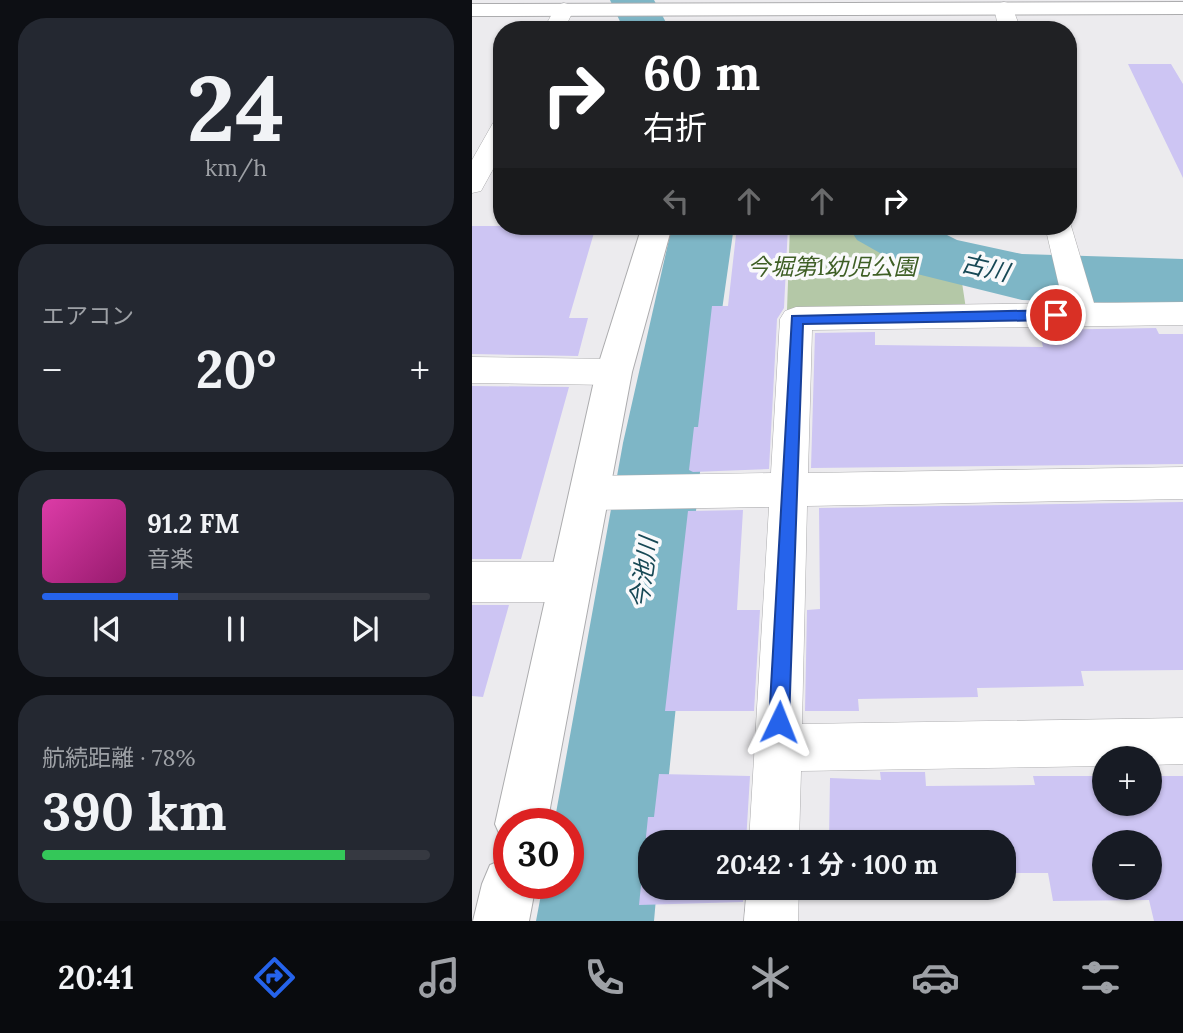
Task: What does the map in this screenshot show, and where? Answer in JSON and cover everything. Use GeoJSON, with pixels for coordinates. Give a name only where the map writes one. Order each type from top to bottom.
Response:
{"type":"FeatureCollection","features":[{"type":"Feature","properties":{"kind":"main road"},"geometry":{"type":"LineString","coordinates":[[472,10],[680,9],[717,21],[815,4],[1004,8],[1095,4],[1182,8]]}},
{"type":"Feature","properties":{"kind":"main road"},"geometry":{"type":"LineString","coordinates":[[524,808],[571,582],[609,493],[614,372],[654,235]]}},
{"type":"Feature","properties":{"kind":"street"},"geometry":{"type":"LineString","coordinates":[[1004,8],[1008,21]]}},
{"type":"Feature","properties":{"kind":"street"},"geometry":{"type":"LineString","coordinates":[[561,21],[572,9]]}},
{"type":"Feature","properties":{"kind":"street"},"geometry":{"type":"LineString","coordinates":[[472,185],[493,145]]}},
{"type":"Feature","properties":{"kind":"street"},"geometry":{"type":"LineString","coordinates":[[1063,239],[1082,315]]}},
{"type":"Feature","properties":{"kind":"street"},"geometry":{"type":"LineString","coordinates":[[775,830],[796,319],[1182,313]]}},
{"type":"Feature","properties":{"kind":"street"},"geometry":{"type":"LineString","coordinates":[[472,370],[614,372]]}},
{"type":"Feature","properties":{"kind":"street"},"geometry":{"type":"LineString","coordinates":[[609,493],[1182,482]]}},
{"type":"Feature","properties":{"kind":"street"},"geometry":{"type":"LineString","coordinates":[[472,582],[571,582]]}},
{"type":"Feature","properties":{"kind":"street"},"geometry":{"type":"LineString","coordinates":[[778,748],[1182,741]]}},
{"type":"Feature","properties":{"kind":"street"},"geometry":{"type":"LineString","coordinates":[[771,921],[772,900]]}},
{"type":"Feature","properties":{"kind":"green space","name":"今堀第1幼児公園"},"geometry":{"type":"Polygon","coordinates":[[[790,235],[876,235],[910,255],[961,276],[966,309],[787,310],[790,235]]]}},
{"type":"Feature","properties":{"kind":"building"},"geometry":{"type":"Polygon","coordinates":[[[1128,64],[1171,64],[1183,84],[1183,178],[1128,64]]]}},
{"type":"Feature","properties":{"kind":"building"},"geometry":{"type":"Polygon","coordinates":[[[472,226],[493,226],[493,235],[593,235],[569,318],[588,318],[578,356],[472,354],[472,226]]]}},
{"type":"Feature","properties":{"kind":"building"},"geometry":{"type":"Polygon","coordinates":[[[736,235],[788,235],[784,308],[777,319],[769,469],[693,472],[689,470],[694,427],[698,427],[712,306],[728,306],[736,235]]]}},
{"type":"Feature","properties":{"kind":"building"},"geometry":{"type":"Polygon","coordinates":[[[1156,328],[1159,334],[1183,334],[1183,464],[811,468],[815,333],[875,332],[875,345],[1043,347],[1039,330],[1156,328]]]}},
{"type":"Feature","properties":{"kind":"building"},"geometry":{"type":"Polygon","coordinates":[[[472,386],[569,387],[521,559],[472,559],[472,386]]]}},
{"type":"Feature","properties":{"kind":"building"},"geometry":{"type":"Polygon","coordinates":[[[1183,502],[1183,670],[1081,671],[1084,686],[977,688],[978,697],[858,699],[859,711],[805,711],[807,610],[820,609],[819,508],[1183,502]]]}},
{"type":"Feature","properties":{"kind":"building"},"geometry":{"type":"Polygon","coordinates":[[[743,510],[737,610],[760,610],[754,711],[665,711],[688,511],[743,510]]]}},
{"type":"Feature","properties":{"kind":"building"},"geometry":{"type":"Polygon","coordinates":[[[472,605],[509,605],[483,697],[472,696],[472,605]]]}},
{"type":"Feature","properties":{"kind":"building"},"geometry":{"type":"Polygon","coordinates":[[[880,772],[925,772],[926,786],[1035,785],[1033,776],[1092,776],[1092,816],[1162,816],[1162,776],[1183,776],[1183,921],[1154,921],[1149,900],[1053,901],[1048,873],[1016,873],[1016,830],[829,830],[830,778],[881,780],[880,772]]]}},
{"type":"Feature","properties":{"kind":"building"},"geometry":{"type":"Polygon","coordinates":[[[659,774],[750,776],[747,830],[647,830],[648,817],[654,817],[659,774]]]}},
{"type":"Feature","properties":{"kind":"building"},"geometry":{"type":"Polygon","coordinates":[[[640,900],[743,900],[743,902],[639,905],[640,900]]]}},
{"type":"Feature","properties":{"kind":"waterway"},"geometry":{"type":"LineString","coordinates":[[632,0],[642,21]]}},
{"type":"Feature","properties":{"kind":"waterway","name":"今池川"},"geometry":{"type":"LineString","coordinates":[[595,921],[663,443],[701,235]]}},
{"type":"Feature","properties":{"kind":"waterway","name":"古川"},"geometry":{"type":"LineString","coordinates":[[896,235],[940,258],[1022,277],[1183,282]]}},
{"type":"Feature","properties":{"kind":"route"},"geometry":{"type":"LineString","coordinates":[[779,722],[796,319],[1056,315]]}}]}
